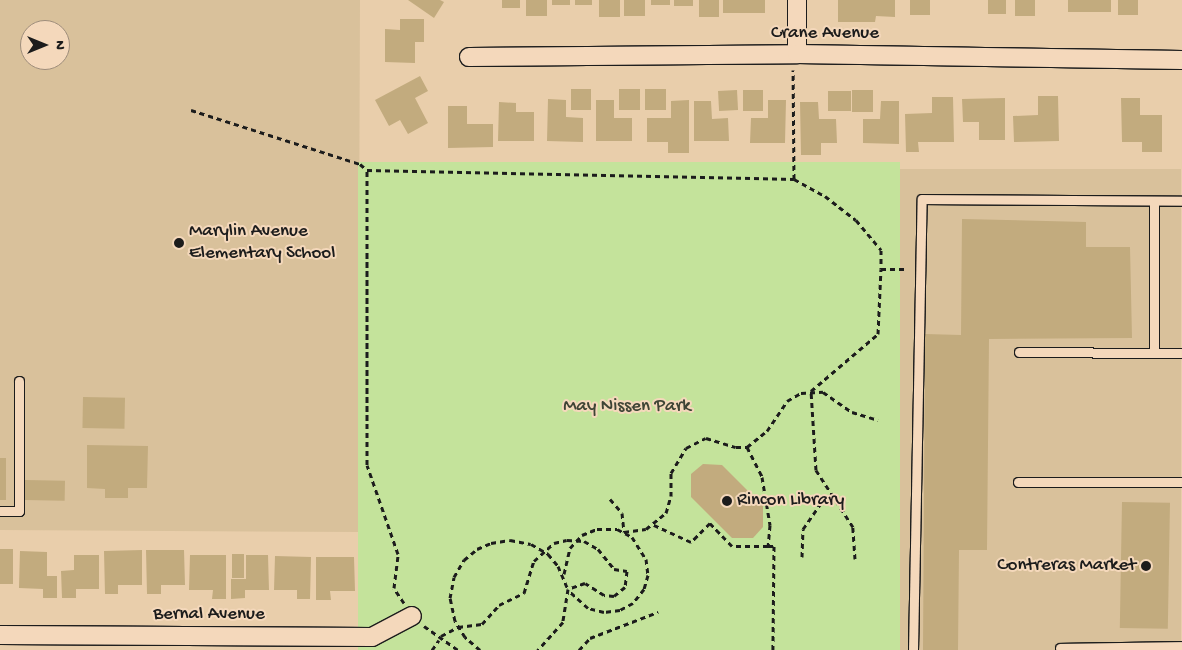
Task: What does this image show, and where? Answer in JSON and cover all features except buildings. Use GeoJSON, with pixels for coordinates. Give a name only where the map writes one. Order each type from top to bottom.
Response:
{"type":"FeatureCollection","features":[{"type":"Feature","properties":{"kind":"street"},"geometry":{"type":"LineString","coordinates":[[794,54],[797,0]]}},
{"type":"Feature","properties":{"kind":"street","name":"Crane Avenue"},"geometry":{"type":"LineString","coordinates":[[469,57],[794,54],[1182,60]]}},
{"type":"Feature","properties":{"kind":"street","name":"Bernal Avenue"},"geometry":{"type":"LineString","coordinates":[[0,635],[372,637],[412,616]]}},
{"type":"Feature","properties":{"kind":"lane"},"geometry":{"type":"LineString","coordinates":[[913,650],[922,199],[1182,201]]}},
{"type":"Feature","properties":{"kind":"lane"},"geometry":{"type":"LineString","coordinates":[[1154,200],[1154,353]]}},
{"type":"Feature","properties":{"kind":"lane"},"geometry":{"type":"LineString","coordinates":[[1019,352],[1182,353]]}},
{"type":"Feature","properties":{"kind":"lane"},"geometry":{"type":"LineString","coordinates":[[0,511],[19,511],[19,381]]}},
{"type":"Feature","properties":{"kind":"lane"},"geometry":{"type":"LineString","coordinates":[[1018,482],[1182,482]]}},
{"type":"Feature","properties":{"kind":"lane"},"geometry":{"type":"LineString","coordinates":[[1060,648],[1182,646]]}},
{"type":"Feature","properties":{"kind":"path"},"geometry":{"type":"LineString","coordinates":[[794,54],[794,179]]}},
{"type":"Feature","properties":{"kind":"path"},"geometry":{"type":"LineString","coordinates":[[191,110],[360,164],[366,170],[794,179],[825,196],[856,220],[881,250],[878,334],[811,391],[787,401],[767,431],[747,446],[736,447],[706,438],[686,448],[672,472],[669,505],[654,525],[638,532],[624,532],[604,528],[589,531],[577,540],[567,556],[564,576]]}},
{"type":"Feature","properties":{"kind":"path"},"geometry":{"type":"LineString","coordinates":[[366,170],[367,466],[398,554],[394,588],[412,616]]}},
{"type":"Feature","properties":{"kind":"path"},"geometry":{"type":"LineString","coordinates":[[881,268],[921,269]]}},
{"type":"Feature","properties":{"kind":"path"},"geometry":{"type":"LineString","coordinates":[[811,391],[832,396],[852,412],[878,420]]}},
{"type":"Feature","properties":{"kind":"path"},"geometry":{"type":"LineString","coordinates":[[811,391],[816,470],[828,493],[853,527],[855,559]]}},
{"type":"Feature","properties":{"kind":"path"},"geometry":{"type":"LineString","coordinates":[[747,446],[762,477],[770,525],[768,546]]}},
{"type":"Feature","properties":{"kind":"path"},"geometry":{"type":"LineString","coordinates":[[802,557],[804,529],[828,493]]}},
{"type":"Feature","properties":{"kind":"path"},"geometry":{"type":"LineString","coordinates":[[568,589],[582,604],[604,612],[627,607],[639,597],[646,583],[646,559],[636,541],[624,532],[622,513],[610,499]]}},
{"type":"Feature","properties":{"kind":"path"},"geometry":{"type":"LineString","coordinates":[[654,525],[691,542],[710,523],[732,546],[774,546],[773,650]]}},
{"type":"Feature","properties":{"kind":"path"},"geometry":{"type":"LineString","coordinates":[[480,650],[458,628],[450,605],[452,587],[458,568],[471,554],[491,543],[504,540],[526,542],[542,550],[555,562],[564,576],[568,589],[563,622],[538,650]]}},
{"type":"Feature","properties":{"kind":"path"},"geometry":{"type":"LineString","coordinates":[[441,636],[458,628],[482,624],[500,605],[524,593],[534,561],[542,550],[561,540],[577,540],[598,548],[614,569],[627,571],[627,582],[622,591],[614,596],[604,595],[585,583],[568,589]]}},
{"type":"Feature","properties":{"kind":"path"},"geometry":{"type":"LineString","coordinates":[[579,650],[590,638],[658,612]]}},
{"type":"Feature","properties":{"kind":"path"},"geometry":{"type":"LineString","coordinates":[[432,650],[439,640],[458,650]]}},
{"type":"Feature","properties":{"kind":"shaded area","name":"Marylin Avenue Elementary School"},"geometry":{"type":"Polygon","coordinates":[[[0,0],[360,0],[358,532],[0,530],[0,0]]]}},
{"type":"Feature","properties":{"kind":"shaded area"},"geometry":{"type":"Polygon","coordinates":[[[900,169],[1181,169],[1181,650],[900,650],[900,169]]]}},
{"type":"Feature","properties":{"kind":"green space","name":"May Nissen Park"},"geometry":{"type":"Polygon","coordinates":[[[358,162],[900,162],[900,650],[358,650],[358,162]]]}},
{"type":"Feature","properties":{"kind":"place","name":"Marylin Avenue Elementary School"},"geometry":{"type":"Point","coordinates":[179,243]}},
{"type":"Feature","properties":{"kind":"place","name":"Rincon Library"},"geometry":{"type":"Point","coordinates":[727,501]}},
{"type":"Feature","properties":{"kind":"place","name":"Contreras Market"},"geometry":{"type":"Point","coordinates":[1146,566]}}]}
